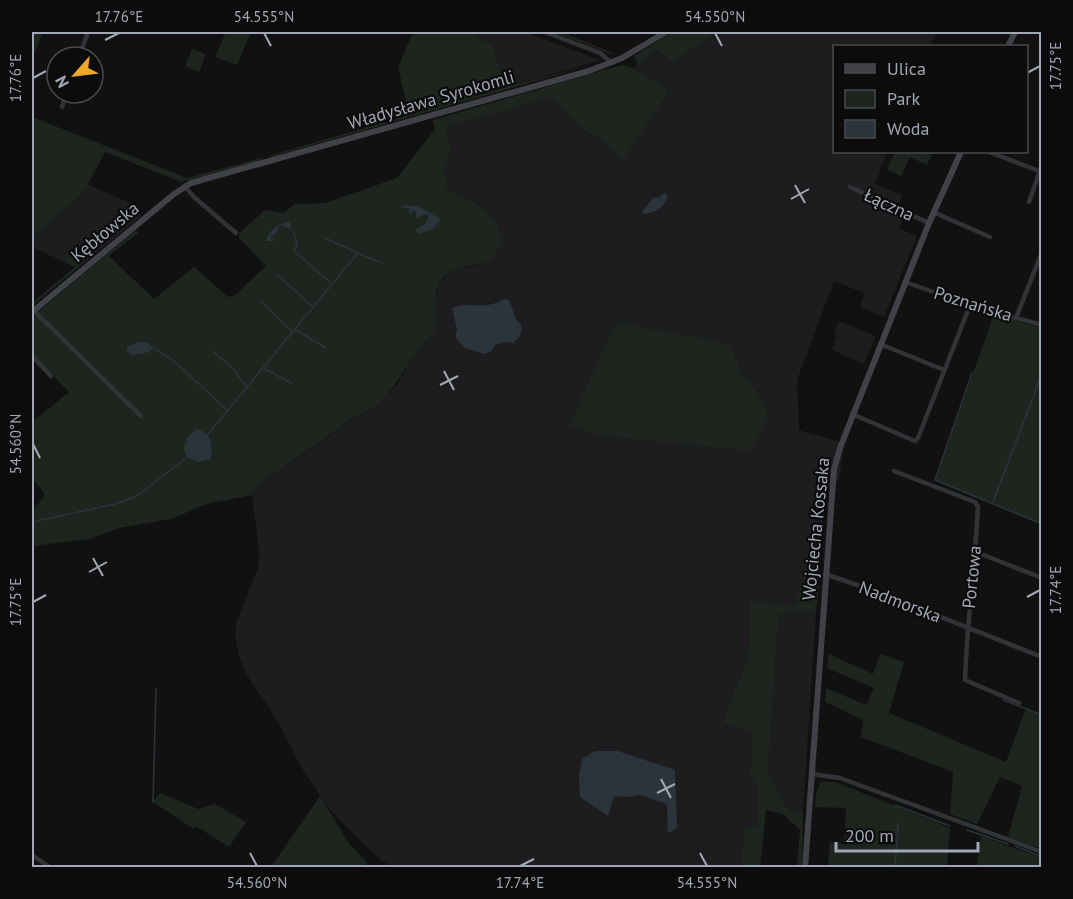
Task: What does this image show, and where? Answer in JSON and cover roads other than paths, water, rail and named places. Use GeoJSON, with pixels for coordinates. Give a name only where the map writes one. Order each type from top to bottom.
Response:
{"type":"FeatureCollection","features":[{"type":"Feature","properties":{"kind":"main road","name":"Władysława Syrokomli"},"geometry":{"type":"LineString","coordinates":[[198,181],[589,72],[612,63],[666,32]]}},
{"type":"Feature","properties":{"kind":"main road","name":"Wojciecha Kossaka"},"geometry":{"type":"LineString","coordinates":[[805,867],[834,469],[852,414],[904,282],[961,153]]}},
{"type":"Feature","properties":{"kind":"main road","name":"Kębłowska"},"geometry":{"type":"LineString","coordinates":[[32,311],[185,187],[198,181]]}},
{"type":"Feature","properties":{"kind":"street"},"geometry":{"type":"LineString","coordinates":[[545,32],[600,53],[612,63]]}},
{"type":"Feature","properties":{"kind":"street"},"geometry":{"type":"LineString","coordinates":[[991,153],[1039,171]]}},
{"type":"Feature","properties":{"kind":"street"},"geometry":{"type":"LineString","coordinates":[[1029,202],[1041,165]]}},
{"type":"Feature","properties":{"kind":"street"},"geometry":{"type":"LineString","coordinates":[[185,187],[236,233]]}},
{"type":"Feature","properties":{"kind":"street","name":"Łączna"},"geometry":{"type":"LineString","coordinates":[[850,187],[929,223]]}},
{"type":"Feature","properties":{"kind":"street"},"geometry":{"type":"LineString","coordinates":[[933,212],[990,237]]}},
{"type":"Feature","properties":{"kind":"street"},"geometry":{"type":"LineString","coordinates":[[1016,318],[1041,252]]}},
{"type":"Feature","properties":{"kind":"street","name":"Poznańska"},"geometry":{"type":"LineString","coordinates":[[904,282],[970,305],[1041,325]]}},
{"type":"Feature","properties":{"kind":"street"},"geometry":{"type":"LineString","coordinates":[[852,414],[915,441],[970,305]]}},
{"type":"Feature","properties":{"kind":"street","name":"Kębłowska"},"geometry":{"type":"LineString","coordinates":[[32,311],[141,417]]}},
{"type":"Feature","properties":{"kind":"street"},"geometry":{"type":"LineString","coordinates":[[880,344],[944,370]]}},
{"type":"Feature","properties":{"kind":"street"},"geometry":{"type":"LineString","coordinates":[[32,356],[51,376]]}},
{"type":"Feature","properties":{"kind":"street","name":"Portowa"},"geometry":{"type":"LineString","coordinates":[[894,471],[975,502],[978,507],[976,552],[967,628],[965,680],[1019,703]]}},
{"type":"Feature","properties":{"kind":"street"},"geometry":{"type":"LineString","coordinates":[[976,552],[1041,578]]}},
{"type":"Feature","properties":{"kind":"street","name":"Nadmorska"},"geometry":{"type":"LineString","coordinates":[[825,574],[875,591],[1041,657]]}},
{"type":"Feature","properties":{"kind":"street"},"geometry":{"type":"LineString","coordinates":[[811,774],[840,778],[1041,852]]}},
{"type":"Feature","properties":{"kind":"street"},"geometry":{"type":"LineString","coordinates":[[32,855],[51,867]]}},
{"type":"Feature","properties":{"kind":"water"},"geometry":{"type":"Polygon","coordinates":[[[664,193],[667,194],[667,198],[663,205],[656,211],[643,214],[642,212],[653,198],[660,197],[664,193]]]}},
{"type":"Feature","properties":{"kind":"water"},"geometry":{"type":"Polygon","coordinates":[[[397,206],[418,206],[439,218],[440,221],[432,229],[418,234],[415,230],[425,224],[429,216],[426,214],[416,218],[416,211],[409,215],[409,209],[397,206]]]}},
{"type":"Feature","properties":{"kind":"water"},"geometry":{"type":"Polygon","coordinates":[[[289,222],[290,228],[295,231],[279,226],[277,232],[270,238],[275,241],[266,241],[275,228],[281,224],[289,222]]]}},
{"type":"Feature","properties":{"kind":"water"},"geometry":{"type":"Polygon","coordinates":[[[504,299],[509,300],[516,319],[522,326],[520,336],[513,343],[504,342],[495,345],[492,351],[485,354],[465,348],[455,337],[457,329],[452,308],[489,305],[504,299]]]}},
{"type":"Feature","properties":{"kind":"water"},"geometry":{"type":"Polygon","coordinates":[[[139,342],[148,343],[153,348],[150,352],[132,355],[127,352],[127,347],[139,342]]]}},
{"type":"Feature","properties":{"kind":"water"},"geometry":{"type":"Polygon","coordinates":[[[197,429],[209,437],[211,459],[198,462],[187,457],[183,447],[187,443],[186,439],[197,429]]]}},
{"type":"Feature","properties":{"kind":"water"},"geometry":{"type":"Polygon","coordinates":[[[595,751],[618,751],[675,770],[677,828],[668,833],[667,804],[640,795],[614,796],[608,816],[580,797],[579,775],[582,759],[595,751]]]}},
{"type":"Feature","properties":{"kind":"waterway"},"geometry":{"type":"LineString","coordinates":[[294,232],[297,246],[294,251],[332,284]]}},
{"type":"Feature","properties":{"kind":"waterway"},"geometry":{"type":"LineString","coordinates":[[208,434],[358,253],[325,238]]}},
{"type":"Feature","properties":{"kind":"waterway"},"geometry":{"type":"LineString","coordinates":[[359,254],[382,263]]}},
{"type":"Feature","properties":{"kind":"waterway"},"geometry":{"type":"LineString","coordinates":[[276,274],[313,307]]}},
{"type":"Feature","properties":{"kind":"waterway"},"geometry":{"type":"LineString","coordinates":[[260,301],[292,331]]}},
{"type":"Feature","properties":{"kind":"waterway"},"geometry":{"type":"LineString","coordinates":[[296,330],[326,348]]}},
{"type":"Feature","properties":{"kind":"waterway"},"geometry":{"type":"LineString","coordinates":[[153,348],[173,360],[228,411]]}},
{"type":"Feature","properties":{"kind":"waterway"},"geometry":{"type":"LineString","coordinates":[[213,351],[234,370],[247,387]]}},
{"type":"Feature","properties":{"kind":"waterway"},"geometry":{"type":"LineString","coordinates":[[265,369],[293,384]]}},
{"type":"Feature","properties":{"kind":"waterway"},"geometry":{"type":"LineString","coordinates":[[972,373],[935,480],[1042,524]]}},
{"type":"Feature","properties":{"kind":"waterway"},"geometry":{"type":"LineString","coordinates":[[993,502],[1042,374]]}},
{"type":"Feature","properties":{"kind":"waterway"},"geometry":{"type":"LineString","coordinates":[[32,522],[115,504],[137,496],[187,457]]}},
{"type":"Feature","properties":{"kind":"waterway"},"geometry":{"type":"LineString","coordinates":[[153,802],[156,689]]}},
{"type":"Feature","properties":{"kind":"waterway"},"geometry":{"type":"LineString","coordinates":[[1003,700],[1042,715]]}},
{"type":"Feature","properties":{"kind":"waterway"},"geometry":{"type":"LineString","coordinates":[[895,805],[950,826]]}},
{"type":"Feature","properties":{"kind":"waterway"},"geometry":{"type":"LineString","coordinates":[[895,868],[898,823]]}},
{"type":"Feature","properties":{"kind":"waterway"},"geometry":{"type":"LineString","coordinates":[[967,830],[1008,844]]}},
{"type":"Feature","properties":{"kind":"waterway"},"geometry":{"type":"LineString","coordinates":[[1015,846],[1042,857]]}}]}
